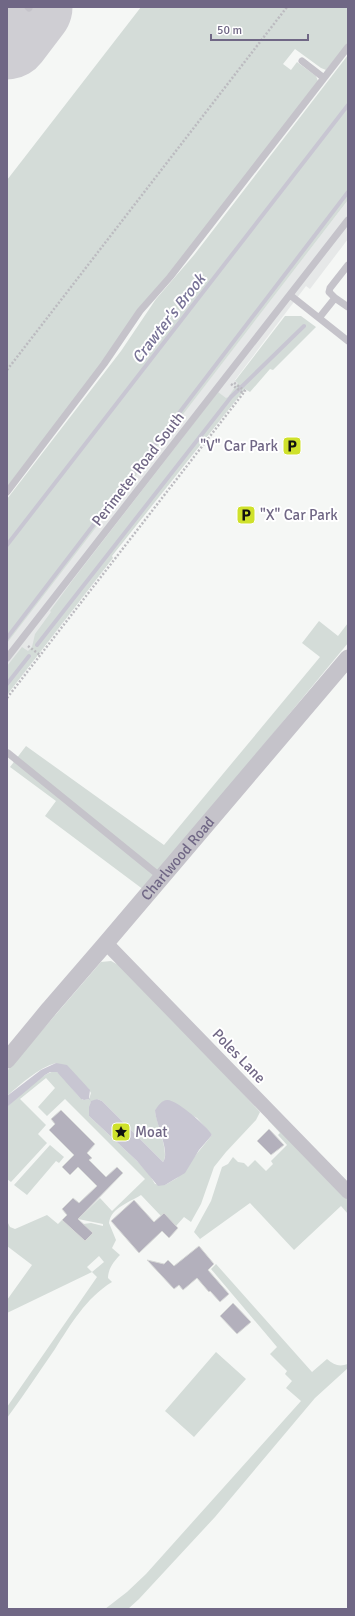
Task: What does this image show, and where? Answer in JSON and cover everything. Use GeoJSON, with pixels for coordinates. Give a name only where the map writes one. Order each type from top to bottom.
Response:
{"type":"FeatureCollection","features":[{"type":"Feature","properties":{"kind":"street","name":"Charlwood Road"},"geometry":{"type":"LineString","coordinates":[[7,1060],[348,658]]}},
{"type":"Feature","properties":{"kind":"street","name":"Poles Lane"},"geometry":{"type":"LineString","coordinates":[[106,944],[348,1192]]}},
{"type":"Feature","properties":{"kind":"lane"},"geometry":{"type":"LineString","coordinates":[[7,492],[104,364],[140,311],[170,277],[348,46]]}},
{"type":"Feature","properties":{"kind":"lane"},"geometry":{"type":"LineString","coordinates":[[302,61],[324,78]]}},
{"type":"Feature","properties":{"kind":"lane","name":"Perimeter Road South"},"geometry":{"type":"LineString","coordinates":[[7,658],[348,220]]}},
{"type":"Feature","properties":{"kind":"lane"},"geometry":{"type":"LineString","coordinates":[[348,265],[329,290],[335,298],[348,307]]}},
{"type":"Feature","properties":{"kind":"lane"},"geometry":{"type":"LineString","coordinates":[[290,295],[348,341]]}},
{"type":"Feature","properties":{"kind":"lane"},"geometry":{"type":"LineString","coordinates":[[319,318],[335,298]]}},
{"type":"Feature","properties":{"kind":"lane"},"geometry":{"type":"LineString","coordinates":[[8,753],[162,878]]}},
{"type":"Feature","properties":{"kind":"path"},"geometry":{"type":"LineString","coordinates":[[7,370],[287,7]]}},
{"type":"Feature","properties":{"kind":"path"},"geometry":{"type":"LineString","coordinates":[[7,698],[242,392],[235,386]]}},
{"type":"Feature","properties":{"kind":"shaded area"},"geometry":{"type":"Polygon","coordinates":[[[141,7],[348,7],[348,43],[326,70],[295,49],[283,64],[291,70],[297,62],[316,76],[318,81],[7,487],[7,180],[141,7]]]}},
{"type":"Feature","properties":{"kind":"shaded area"},"geometry":{"type":"Polygon","coordinates":[[[348,55],[348,200],[7,643],[7,499],[121,351],[156,299],[194,255],[348,55]]]}},
{"type":"Feature","properties":{"kind":"shaded area"},"geometry":{"type":"Polygon","coordinates":[[[348,200],[348,239],[310,289],[306,286],[235,380],[239,383],[7,682],[7,642],[348,200]]]}},
{"type":"Feature","properties":{"kind":"shaded area"},"geometry":{"type":"Polygon","coordinates":[[[285,316],[301,316],[316,327],[273,370],[270,369],[250,392],[245,389],[112,556],[113,558],[7,695],[7,666],[22,647],[28,651],[32,647],[35,634],[72,581],[218,392],[226,398],[228,397],[238,383],[235,381],[285,316]]]}},
{"type":"Feature","properties":{"kind":"shaded area"},"geometry":{"type":"Polygon","coordinates":[[[319,621],[338,636],[348,623],[348,643],[144,890],[45,816],[56,801],[10,767],[26,746],[164,845],[320,657],[302,643],[319,621]]]}},
{"type":"Feature","properties":{"kind":"shaded area"},"geometry":{"type":"Polygon","coordinates":[[[111,961],[126,969],[260,1112],[256,1120],[214,1167],[201,1204],[191,1222],[184,1217],[176,1226],[161,1216],[141,1195],[117,1209],[113,1213],[109,1223],[116,1240],[112,1248],[120,1255],[109,1271],[108,1278],[112,1282],[94,1296],[73,1321],[7,1418],[7,1407],[97,1277],[92,1272],[7,1313],[7,1300],[32,1265],[7,1246],[7,1221],[10,1227],[15,1229],[47,1215],[58,1224],[62,1220],[85,1241],[93,1233],[83,1224],[91,1223],[103,1226],[103,1224],[78,1219],[100,1198],[112,1211],[145,1179],[65,1099],[47,1116],[38,1107],[55,1088],[46,1078],[20,1099],[46,1125],[38,1134],[47,1143],[11,1182],[7,1179],[7,1107],[39,1079],[52,1072],[57,1072],[61,1075],[76,1094],[83,1100],[89,1099],[91,1093],[88,1088],[56,1063],[36,1072],[7,1096],[7,1071],[101,962],[111,961]],[[97,1099],[90,1103],[89,1116],[137,1161],[149,1174],[155,1184],[165,1185],[177,1178],[212,1135],[197,1118],[164,1101],[155,1110],[164,1145],[165,1158],[163,1162],[102,1101],[97,1099]],[[99,1256],[87,1267],[92,1272],[104,1262],[99,1256]]]}},
{"type":"Feature","properties":{"kind":"shaded area"},"geometry":{"type":"Polygon","coordinates":[[[56,1063],[67,1065],[90,1090],[89,1098],[91,1101],[89,1099],[81,1099],[57,1072],[50,1072],[7,1107],[7,1096],[41,1070],[56,1063]]]}},
{"type":"Feature","properties":{"kind":"shaded area"},"geometry":{"type":"Polygon","coordinates":[[[97,1099],[102,1101],[163,1162],[165,1158],[164,1145],[155,1110],[163,1101],[167,1100],[177,1104],[198,1120],[212,1135],[199,1150],[185,1173],[165,1185],[158,1186],[137,1161],[89,1116],[91,1101],[97,1099]]]}},
{"type":"Feature","properties":{"kind":"shaded area"},"geometry":{"type":"Polygon","coordinates":[[[268,1120],[270,1120],[348,1199],[348,1214],[341,1206],[294,1250],[250,1203],[200,1239],[194,1232],[211,1201],[222,1167],[228,1164],[233,1157],[238,1162],[244,1163],[248,1167],[255,1160],[266,1171],[273,1164],[271,1161],[287,1145],[278,1135],[280,1133],[268,1120]]]}},
{"type":"Feature","properties":{"kind":"shaded area"},"geometry":{"type":"Polygon","coordinates":[[[50,1145],[64,1157],[59,1163],[56,1161],[27,1195],[14,1185],[50,1145]]]}},
{"type":"Feature","properties":{"kind":"shaded area"},"geometry":{"type":"Polygon","coordinates":[[[216,1264],[312,1372],[327,1359],[337,1365],[348,1364],[348,1368],[315,1398],[215,1517],[139,1599],[128,1609],[105,1609],[127,1592],[146,1574],[301,1401],[286,1388],[292,1381],[285,1374],[287,1371],[270,1354],[277,1347],[211,1269],[216,1264]]]}},
{"type":"Feature","properties":{"kind":"shaded area"},"geometry":{"type":"Polygon","coordinates":[[[216,1352],[246,1379],[194,1437],[165,1411],[216,1352]]]}},
{"type":"Feature","properties":{"kind":"building"},"geometry":{"type":"Polygon","coordinates":[[[61,1110],[95,1144],[87,1153],[92,1158],[89,1160],[106,1177],[117,1167],[123,1173],[78,1219],[93,1233],[85,1241],[62,1220],[67,1215],[62,1209],[73,1198],[79,1203],[97,1186],[78,1167],[70,1175],[62,1167],[74,1155],[49,1130],[55,1124],[51,1119],[61,1110]]]}},
{"type":"Feature","properties":{"kind":"building"},"geometry":{"type":"Polygon","coordinates":[[[269,1129],[284,1145],[271,1155],[257,1141],[269,1129]]]}},
{"type":"Feature","properties":{"kind":"building"},"geometry":{"type":"Polygon","coordinates":[[[134,1200],[154,1222],[164,1213],[178,1228],[169,1238],[162,1231],[139,1253],[111,1221],[134,1200]]]}},
{"type":"Feature","properties":{"kind":"building"},"geometry":{"type":"Polygon","coordinates":[[[199,1246],[214,1264],[208,1270],[229,1294],[220,1302],[197,1278],[183,1290],[179,1285],[174,1289],[147,1260],[164,1264],[168,1260],[174,1266],[199,1246]]]}},
{"type":"Feature","properties":{"kind":"building"},"geometry":{"type":"Polygon","coordinates":[[[233,1303],[251,1322],[237,1334],[220,1316],[233,1303]]]}},
{"type":"Feature","properties":{"kind":"waterway","name":"Crawter's Brook"},"geometry":{"type":"LineString","coordinates":[[7,545],[348,105]]}},
{"type":"Feature","properties":{"kind":"waterway"},"geometry":{"type":"LineString","coordinates":[[7,638],[348,192]]}},
{"type":"Feature","properties":{"kind":"waterway"},"geometry":{"type":"LineString","coordinates":[[37,645],[231,397],[304,326]]}},
{"type":"Feature","properties":{"kind":"waterway"},"geometry":{"type":"LineString","coordinates":[[7,684],[29,656]]}},
{"type":"Feature","properties":{"kind":"runway"},"geometry":{"type":"LineString","coordinates":[[7,36],[29,7]]}},
{"type":"Feature","properties":{"kind":"place","name":"\"V\" Car Park"},"geometry":{"type":"Point","coordinates":[292,446]}},
{"type":"Feature","properties":{"kind":"place","name":"\"X\" Car Park"},"geometry":{"type":"Point","coordinates":[246,515]}},
{"type":"Feature","properties":{"kind":"place","name":"Moat"},"geometry":{"type":"Point","coordinates":[121,1132]}}]}
